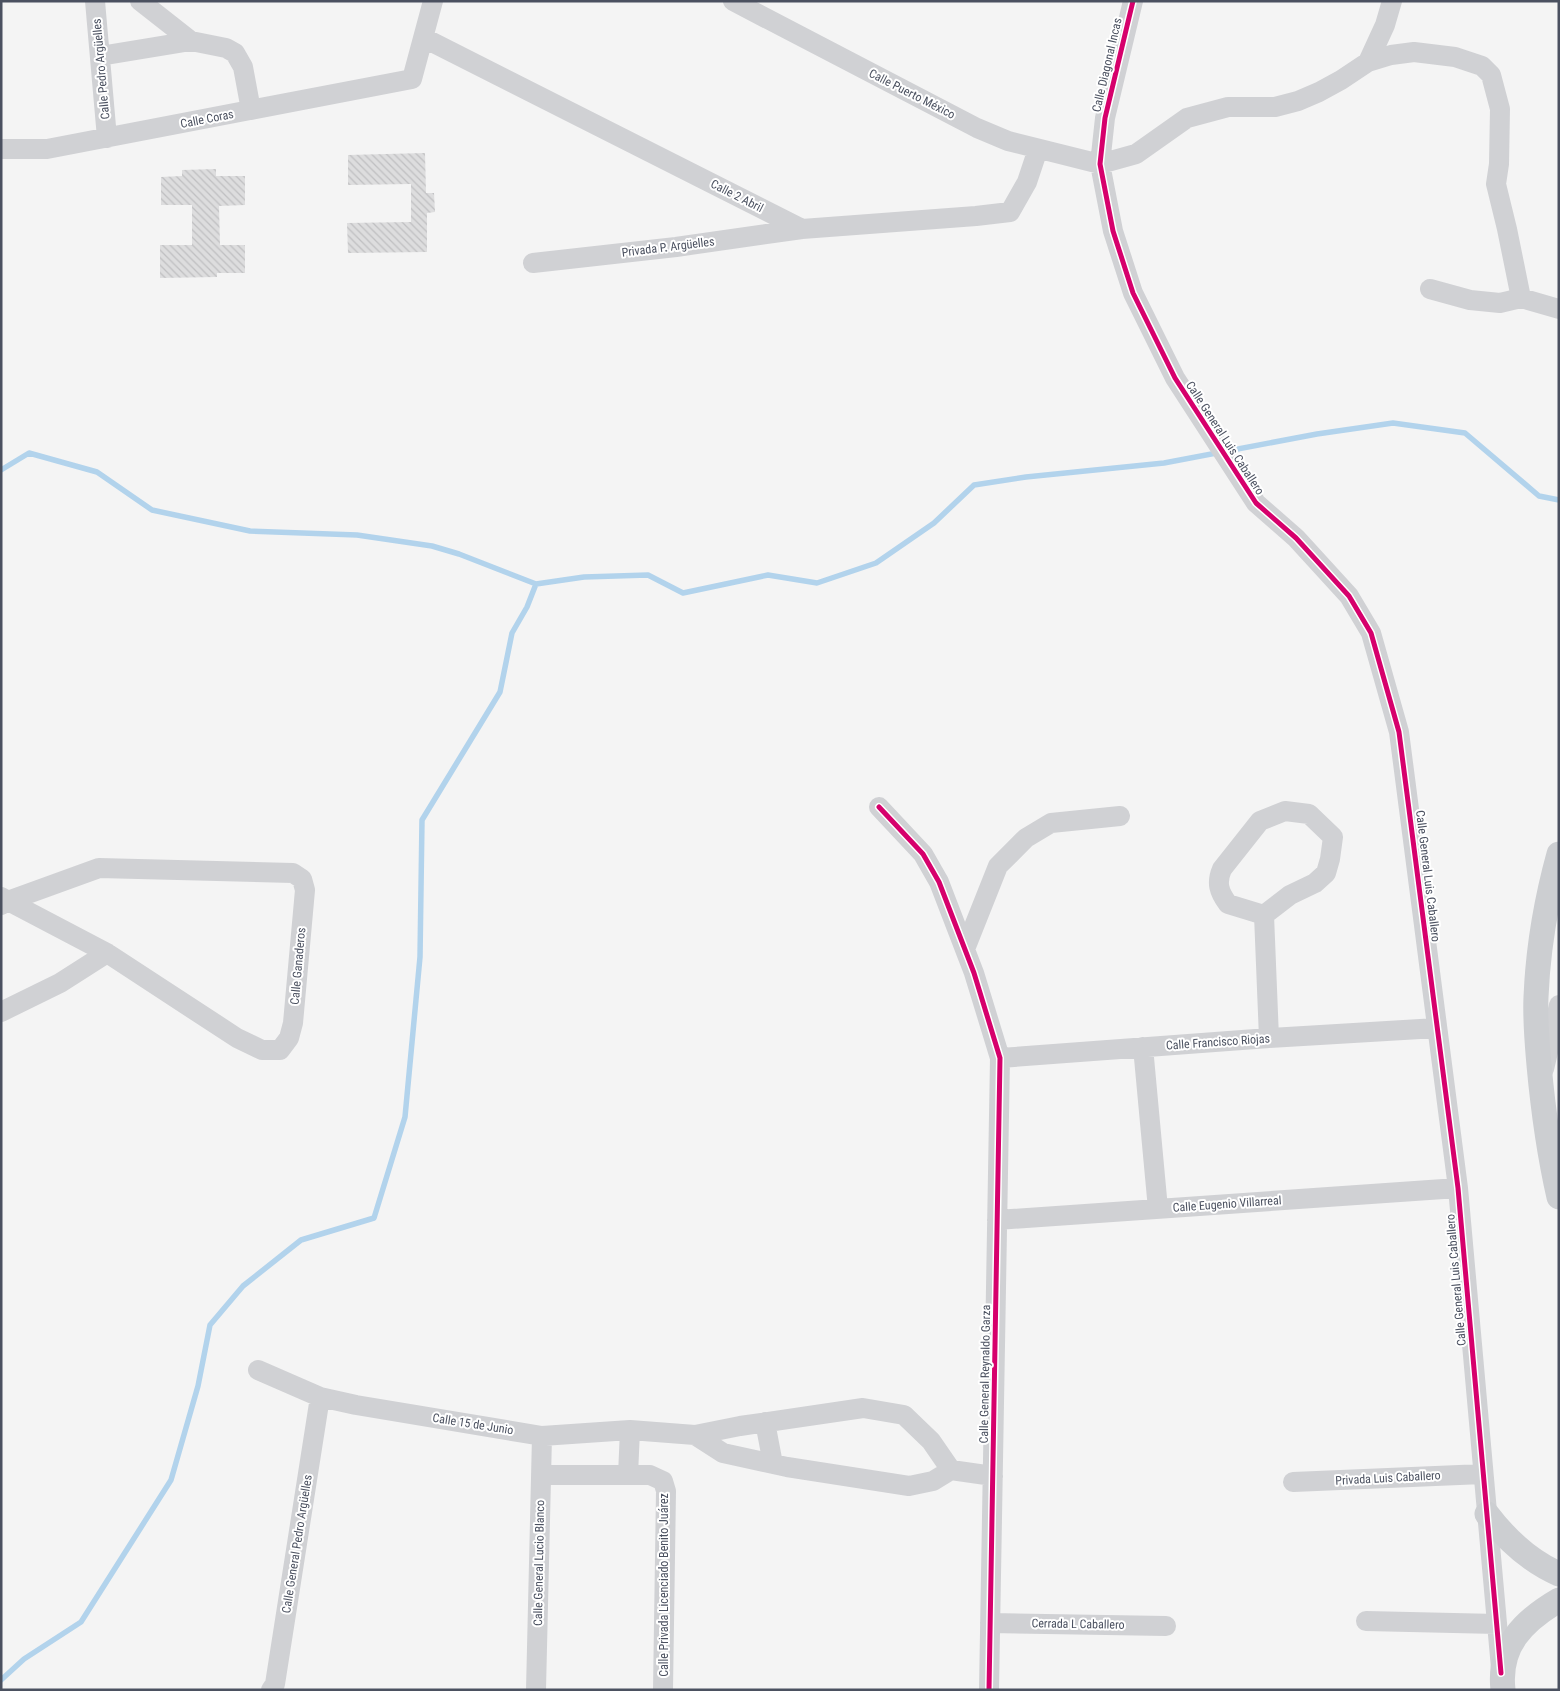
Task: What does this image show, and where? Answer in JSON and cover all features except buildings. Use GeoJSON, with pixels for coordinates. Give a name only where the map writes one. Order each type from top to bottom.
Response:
{"type":"FeatureCollection","features":[{"type":"Feature","properties":{"kind":"main road"},"geometry":{"type":"LineString","coordinates":[[1559,854],[1544,912],[1536,989],[1537,1040],[1541,1083],[1551,1165],[1559,1197]]}},
{"type":"Feature","properties":{"kind":"main road"},"geometry":{"type":"LineString","coordinates":[[1487,1514],[1502,1533],[1519,1548],[1544,1567],[1559,1574]]}},
{"type":"Feature","properties":{"kind":"main road"},"geometry":{"type":"LineString","coordinates":[[1502,1682],[1508,1651],[1520,1630],[1536,1614],[1559,1600]]}},
{"type":"Feature","properties":{"kind":"street","name":"Calle Pedro Argüelles"},"geometry":{"type":"LineString","coordinates":[[94,1],[107,138]]}},
{"type":"Feature","properties":{"kind":"street"},"geometry":{"type":"LineString","coordinates":[[140,1],[192,41]]}},
{"type":"Feature","properties":{"kind":"street"},"geometry":{"type":"LineString","coordinates":[[424,38],[433,1]]}},
{"type":"Feature","properties":{"kind":"street","name":"Calle Puerto México"},"geometry":{"type":"LineString","coordinates":[[733,1],[977,128],[1008,141],[1100,164]]}},
{"type":"Feature","properties":{"kind":"street","name":"Calle Diagonal Incas"},"geometry":{"type":"LineString","coordinates":[[1100,164],[1105,118],[1133,1]]}},
{"type":"Feature","properties":{"kind":"street"},"geometry":{"type":"LineString","coordinates":[[1368,62],[1385,25],[1392,1]]}},
{"type":"Feature","properties":{"kind":"street","name":"Calle Coras"},"geometry":{"type":"LineString","coordinates":[[1,149],[47,149],[412,80],[424,38]]}},
{"type":"Feature","properties":{"kind":"street","name":"Calle 2 Abril"},"geometry":{"type":"LineString","coordinates":[[424,38],[802,229]]}},
{"type":"Feature","properties":{"kind":"street"},"geometry":{"type":"LineString","coordinates":[[100,56],[192,41],[226,48],[235,53],[243,67],[251,110]]}},
{"type":"Feature","properties":{"kind":"street"},"geometry":{"type":"LineString","coordinates":[[1100,164],[1136,154],[1187,118],[1228,107],[1275,107],[1298,101],[1326,88],[1368,62],[1391,55],[1414,52],[1455,57],[1482,66],[1491,75],[1500,109],[1499,164],[1496,184],[1520,298]]}},
{"type":"Feature","properties":{"kind":"street"},"geometry":{"type":"LineString","coordinates":[[802,229],[1010,212],[1027,182],[1038,149]]}},
{"type":"Feature","properties":{"kind":"street","name":"Calle General Luis Caballero"},"geometry":{"type":"LineString","coordinates":[[1100,164],[1113,231],[1133,293],[1175,378],[1256,504],[1296,538],[1349,596],[1371,634],[1399,732],[1458,1188],[1502,1682]]}},
{"type":"Feature","properties":{"kind":"street","name":"Privada P. Argüelles"},"geometry":{"type":"LineString","coordinates":[[533,263],[676,247],[802,229]]}},
{"type":"Feature","properties":{"kind":"street"},"geometry":{"type":"LineString","coordinates":[[1430,289],[1470,300],[1500,302],[1520,298],[1559,309]]}},
{"type":"Feature","properties":{"kind":"street","name":"Calle General Reynaldo Garza"},"geometry":{"type":"LineString","coordinates":[[879,807],[923,854],[939,882],[974,973],[1000,1058],[989,1690]]}},
{"type":"Feature","properties":{"kind":"street"},"geometry":{"type":"LineString","coordinates":[[1285,811],[1309,814],[1333,837],[1326,873],[1315,883],[1290,895],[1264,915],[1228,904],[1218,889],[1218,878],[1222,869],[1260,821],[1285,811]]}},
{"type":"Feature","properties":{"kind":"street"},"geometry":{"type":"LineString","coordinates":[[965,949],[998,866],[1026,838],[1050,823],[1120,816]]}},
{"type":"Feature","properties":{"kind":"street","name":"Calle Ganaderos"},"geometry":{"type":"LineString","coordinates":[[4,901],[99,868],[293,873],[302,878],[305,890],[293,1022],[289,1038],[280,1050],[262,1050],[237,1038],[107,953]]}},
{"type":"Feature","properties":{"kind":"street"},"geometry":{"type":"LineString","coordinates":[[1,1012],[60,984],[107,953],[4,901]]}},
{"type":"Feature","properties":{"kind":"street"},"geometry":{"type":"LineString","coordinates":[[1264,915],[1269,1038]]}},
{"type":"Feature","properties":{"kind":"street"},"geometry":{"type":"LineString","coordinates":[[1541,1083],[1559,1005]]}},
{"type":"Feature","properties":{"kind":"street","name":"Calle Francisco Riojas"},"geometry":{"type":"LineString","coordinates":[[1000,1058],[1269,1038],[1437,1028]]}},
{"type":"Feature","properties":{"kind":"street"},"geometry":{"type":"LineString","coordinates":[[1143,1047],[1158,1209]]}},
{"type":"Feature","properties":{"kind":"street","name":"Calle Eugenio Villarreal"},"geometry":{"type":"LineString","coordinates":[[997,1220],[1458,1188]]}},
{"type":"Feature","properties":{"kind":"street","name":"Calle 15 de Junio"},"geometry":{"type":"LineString","coordinates":[[258,1370],[320,1397],[356,1405],[542,1436],[630,1430],[695,1435],[765,1422],[862,1408],[904,1415],[931,1441],[951,1470],[933,1481],[909,1486],[773,1464],[724,1453],[695,1435]]}},
{"type":"Feature","properties":{"kind":"street","name":"Calle General Pedro Argüelles"},"geometry":{"type":"LineString","coordinates":[[271,1690],[275,1684],[320,1397]]}},
{"type":"Feature","properties":{"kind":"street"},"geometry":{"type":"LineString","coordinates":[[765,1422],[773,1464]]}},
{"type":"Feature","properties":{"kind":"street"},"geometry":{"type":"LineString","coordinates":[[541,1474],[628,1475],[630,1430]]}},
{"type":"Feature","properties":{"kind":"street","name":"Calle General Lucio Blanco"},"geometry":{"type":"LineString","coordinates":[[536,1690],[542,1436]]}},
{"type":"Feature","properties":{"kind":"street"},"geometry":{"type":"LineString","coordinates":[[951,1470],[993,1476]]}},
{"type":"Feature","properties":{"kind":"street","name":"Privada Luis Caballero"},"geometry":{"type":"LineString","coordinates":[[1293,1482],[1483,1474]]}},
{"type":"Feature","properties":{"kind":"street","name":"Calle Privada Licenciado Benito Juárez"},"geometry":{"type":"LineString","coordinates":[[628,1475],[650,1475],[663,1480],[666,1491],[663,1690]]}},
{"type":"Feature","properties":{"kind":"street"},"geometry":{"type":"LineString","coordinates":[[1366,1621],[1497,1624]]}},
{"type":"Feature","properties":{"kind":"street","name":"Cerrada L Caballero"},"geometry":{"type":"LineString","coordinates":[[990,1623],[1166,1626]]}},
{"type":"Feature","properties":{"kind":"waterway"},"geometry":{"type":"LineString","coordinates":[[1,1680],[24,1659],[81,1622],[171,1480],[198,1386],[210,1325],[243,1286],[301,1240],[374,1218],[405,1117],[420,957],[422,820],[500,692],[512,633],[527,607],[536,584],[584,577],[648,575],[683,593],[768,575],[817,583],[876,563],[934,523],[974,485],[1026,477],[1164,463],[1317,434],[1393,423],[1465,433],[1539,496],[1559,500]]}},
{"type":"Feature","properties":{"kind":"waterway"},"geometry":{"type":"LineString","coordinates":[[1,470],[29,453],[97,472],[152,510],[250,531],[357,535],[432,546],[459,554],[536,584]]}},
{"type":"Feature","properties":{"kind":"cycle path"},"geometry":{"type":"LineString","coordinates":[[1133,1],[1105,118],[1100,164],[1113,231],[1133,293],[1175,378],[1256,503],[1296,538],[1349,596],[1371,633],[1399,732],[1458,1188],[1501,1673]]}},
{"type":"Feature","properties":{"kind":"cycle path"},"geometry":{"type":"LineString","coordinates":[[879,807],[923,854],[939,882],[974,973],[1000,1058],[989,1690]]}}]}
